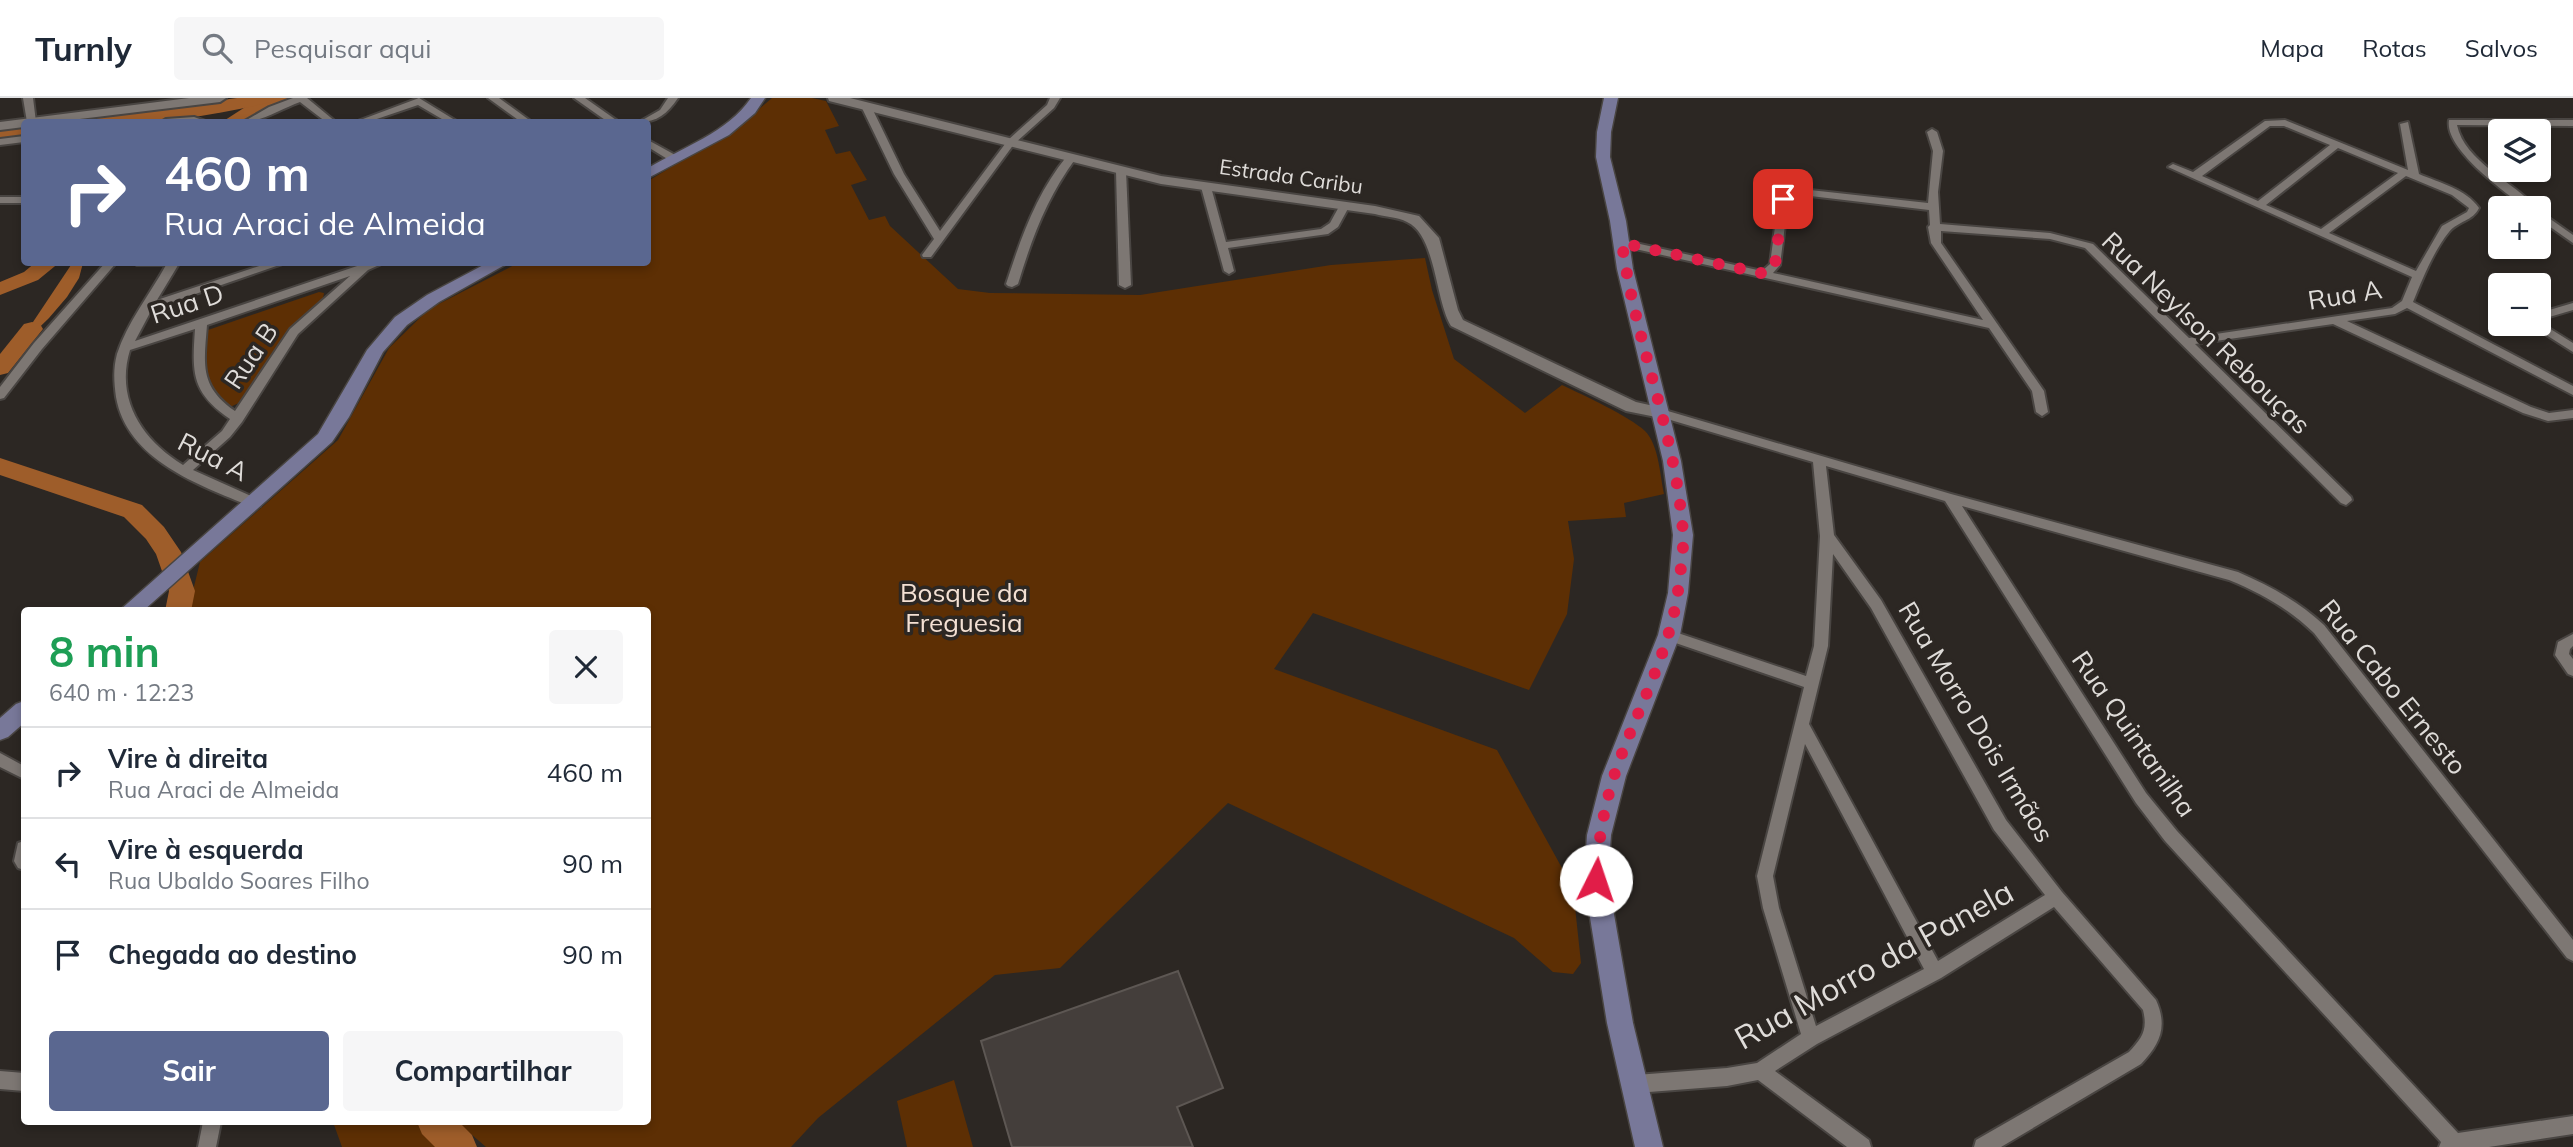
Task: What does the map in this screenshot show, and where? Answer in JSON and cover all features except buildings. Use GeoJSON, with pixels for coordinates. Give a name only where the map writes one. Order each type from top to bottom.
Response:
{"type":"FeatureCollection","features":[{"type":"Feature","properties":{"kind":"main road"},"geometry":{"type":"LineString","coordinates":[[651,172],[732,125],[744,116],[758,98]]}},
{"type":"Feature","properties":{"kind":"main road"},"geometry":{"type":"LineString","coordinates":[[1611,98],[1604,132],[1603,157],[1634,309],[1672,461],[1683,535],[1678,593],[1669,635],[1614,776],[1599,835],[1596,880],[1620,1023],[1649,1147]]}},
{"type":"Feature","properties":{"kind":"main road"},"geometry":{"type":"LineString","coordinates":[[133,607],[299,463],[339,420],[374,353],[389,332],[436,296],[494,266]]}},
{"type":"Feature","properties":{"kind":"main road"},"geometry":{"type":"LineString","coordinates":[[0,731],[21,713]]}},
{"type":"Feature","properties":{"kind":"street"},"geometry":{"type":"LineString","coordinates":[[28,98],[28,119]]}},
{"type":"Feature","properties":{"kind":"street"},"geometry":{"type":"LineString","coordinates":[[48,119],[159,102],[220,98]]}},
{"type":"Feature","properties":{"kind":"street"},"geometry":{"type":"LineString","coordinates":[[254,119],[302,98],[327,119]]}},
{"type":"Feature","properties":{"kind":"street"},"geometry":{"type":"LineString","coordinates":[[493,98],[523,119]]}},
{"type":"Feature","properties":{"kind":"street"},"geometry":{"type":"LineString","coordinates":[[579,98],[610,119]]}},
{"type":"Feature","properties":{"kind":"street","name":"Estrada Caribu"},"geometry":{"type":"LineString","coordinates":[[834,98],[1121,171],[1206,187],[1345,205],[1414,219],[1424,227],[1436,248],[1450,310],[1457,323],[1632,407],[1661,413]]}},
{"type":"Feature","properties":{"kind":"street"},"geometry":{"type":"LineString","coordinates":[[927,255],[1011,142],[1051,106],[1055,98]]}},
{"type":"Feature","properties":{"kind":"street"},"geometry":{"type":"LineString","coordinates":[[649,119],[663,112],[670,99]]}},
{"type":"Feature","properties":{"kind":"street"},"geometry":{"type":"LineString","coordinates":[[382,119],[421,101],[448,119]]}},
{"type":"Feature","properties":{"kind":"street"},"geometry":{"type":"LineString","coordinates":[[866,106],[899,174],[938,237]]}},
{"type":"Feature","properties":{"kind":"street"},"geometry":{"type":"LineString","coordinates":[[2517,196],[2491,176],[2452,129],[2452,122],[2573,123]]}},
{"type":"Feature","properties":{"kind":"street"},"geometry":{"type":"LineString","coordinates":[[0,126],[21,123]]}},
{"type":"Feature","properties":{"kind":"street"},"geometry":{"type":"LineString","coordinates":[[2194,176],[2268,123],[2285,123],[2456,193],[2469,201],[2474,208],[2471,214],[2446,228],[2418,276],[2407,303]]}},
{"type":"Feature","properties":{"kind":"street"},"geometry":{"type":"LineString","coordinates":[[2405,124],[2410,174]]}},
{"type":"Feature","properties":{"kind":"street"},"geometry":{"type":"LineString","coordinates":[[1932,132],[1938,151],[1933,192],[1936,243],[2038,391],[2042,412]]}},
{"type":"Feature","properties":{"kind":"street"},"geometry":{"type":"LineString","coordinates":[[0,142],[21,139]]}},
{"type":"Feature","properties":{"kind":"street"},"geometry":{"type":"LineString","coordinates":[[2259,205],[2337,144]]}},
{"type":"Feature","properties":{"kind":"street"},"geometry":{"type":"LineString","coordinates":[[651,145],[673,158]]}},
{"type":"Feature","properties":{"kind":"street"},"geometry":{"type":"LineString","coordinates":[[1012,284],[1024,246],[1052,184],[1071,158]]}},
{"type":"Feature","properties":{"kind":"street"},"geometry":{"type":"LineString","coordinates":[[2173,167],[2418,276]]}},
{"type":"Feature","properties":{"kind":"street"},"geometry":{"type":"LineString","coordinates":[[1121,171],[1125,285]]}},
{"type":"Feature","properties":{"kind":"street"},"geometry":{"type":"LineString","coordinates":[[2322,233],[2410,174]]}},
{"type":"Feature","properties":{"kind":"street"},"geometry":{"type":"LineString","coordinates":[[1206,187],[1229,271]]}},
{"type":"Feature","properties":{"kind":"street"},"geometry":{"type":"LineString","coordinates":[[1765,274],[1775,265],[1783,199],[1789,195],[1801,192],[1934,207]]}},
{"type":"Feature","properties":{"kind":"street"},"geometry":{"type":"LineString","coordinates":[[0,200],[21,200]]}},
{"type":"Feature","properties":{"kind":"street"},"geometry":{"type":"LineString","coordinates":[[1223,246],[1324,232],[1334,225],[1345,205]]}},
{"type":"Feature","properties":{"kind":"street"},"geometry":{"type":"LineString","coordinates":[[2551,223],[2573,240]]}},
{"type":"Feature","properties":{"kind":"street","name":"Rua Neylson Rebouças"},"geometry":{"type":"LineString","coordinates":[[1933,227],[2050,236],[2089,246],[2346,500]]}},
{"type":"Feature","properties":{"kind":"street"},"geometry":{"type":"LineString","coordinates":[[1622,243],[1992,325]]}},
{"type":"Feature","properties":{"kind":"street"},"geometry":{"type":"LineString","coordinates":[[1775,265],[1788,279]]}},
{"type":"Feature","properties":{"kind":"street"},"geometry":{"type":"LineString","coordinates":[[0,396],[10,380],[108,266]]}},
{"type":"Feature","properties":{"kind":"street","name":"Rua A"},"geometry":{"type":"LineString","coordinates":[[172,266],[126,348],[120,370],[123,410],[135,429],[157,454],[183,472],[254,503]]}},
{"type":"Feature","properties":{"kind":"street"},"geometry":{"type":"LineString","coordinates":[[150,306],[271,266]]}},
{"type":"Feature","properties":{"kind":"street","name":"Rua D"},"geometry":{"type":"LineString","coordinates":[[126,348],[372,266]]}},
{"type":"Feature","properties":{"kind":"street","name":"Rua B"},"geometry":{"type":"LineString","coordinates":[[183,472],[213,448],[238,419],[287,340],[363,270]]}},
{"type":"Feature","properties":{"kind":"street","name":"Rua A"},"geometry":{"type":"LineString","coordinates":[[2185,342],[2395,311],[2407,303],[2573,391]]}},
{"type":"Feature","properties":{"kind":"street"},"geometry":{"type":"LineString","coordinates":[[2551,313],[2573,306]]}},
{"type":"Feature","properties":{"kind":"street"},"geometry":{"type":"LineString","coordinates":[[2335,320],[2527,410],[2547,417],[2573,414]]}},
{"type":"Feature","properties":{"kind":"street"},"geometry":{"type":"LineString","coordinates":[[201,324],[201,385],[208,398],[238,419]]}},
{"type":"Feature","properties":{"kind":"street"},"geometry":{"type":"LineString","coordinates":[[2551,334],[2573,348]]}},
{"type":"Feature","properties":{"kind":"street"},"geometry":{"type":"LineString","coordinates":[[1661,413],[1950,498]]}},
{"type":"Feature","properties":{"kind":"street"},"geometry":{"type":"LineString","coordinates":[[1811,1038],[1770,908],[1765,876],[1821,646],[1828,536],[1819,461]]}},
{"type":"Feature","properties":{"kind":"street","name":"Rua Cabo Ernesto"},"geometry":{"type":"LineString","coordinates":[[1950,498],[2233,576],[2270,591],[2296,607],[2319,629],[2573,953]]}},
{"type":"Feature","properties":{"kind":"street","name":"Rua Quintanilha"},"geometry":{"type":"LineString","coordinates":[[1950,498],[2141,799],[2171,836],[2451,1145],[2573,1125]]}},
{"type":"Feature","properties":{"kind":"street","name":"Rua Morro Dois Irmãos"},"geometry":{"type":"LineString","coordinates":[[1828,536],[1876,604],[2000,825],[2056,897],[2150,1006],[2156,1023],[2151,1042],[2135,1058],[1983,1147]]}},
{"type":"Feature","properties":{"kind":"street"},"geometry":{"type":"LineString","coordinates":[[1669,635],[1812,684]]}},
{"type":"Feature","properties":{"kind":"street"},"geometry":{"type":"LineString","coordinates":[[2573,639],[2563,646],[2562,655],[2573,670]]}},
{"type":"Feature","properties":{"kind":"street"},"geometry":{"type":"LineString","coordinates":[[1801,723],[1936,972]]}},
{"type":"Feature","properties":{"kind":"street"},"geometry":{"type":"LineString","coordinates":[[0,759],[21,771]]}},
{"type":"Feature","properties":{"kind":"street","name":"Rua Morro da Panela"},"geometry":{"type":"LineString","coordinates":[[1636,1084],[1727,1077],[1760,1071],[1811,1038],[1936,972],[2056,897]]}},
{"type":"Feature","properties":{"kind":"street"},"geometry":{"type":"LineString","coordinates":[[1760,1071],[1862,1147]]}},
{"type":"Feature","properties":{"kind":"street"},"geometry":{"type":"LineString","coordinates":[[0,1080],[21,1082]]}},
{"type":"Feature","properties":{"kind":"street"},"geometry":{"type":"LineString","coordinates":[[207,1147],[211,1125]]}},
{"type":"Feature","properties":{"kind":"green space","name":"Bosque da Freguesia"},"geometry":{"type":"Polygon","coordinates":[[[772,98],[812,98],[826,101],[839,126],[825,130],[836,154],[850,151],[867,180],[851,185],[869,220],[885,216],[890,226],[958,289],[990,293],[1140,295],[1331,265],[1425,258],[1432,290],[1454,359],[1525,413],[1562,385],[1617,412],[1645,431],[1656,452],[1664,494],[1624,503],[1626,517],[1568,521],[1574,559],[1567,614],[1529,690],[1313,613],[1274,669],[1497,750],[1573,888],[1581,963],[1573,974],[1553,972],[1514,938],[1228,803],[1060,968],[995,975],[818,1118],[791,1147],[486,1147],[460,1125],[651,1125],[651,607],[189,607],[200,562],[338,440],[389,348],[429,309],[512,266],[651,266],[651,179],[738,127],[772,98]]]}},
{"type":"Feature","properties":{"kind":"green space"},"geometry":{"type":"Polygon","coordinates":[[[319,292],[324,293],[323,298],[283,338],[243,401],[228,408],[212,390],[205,373],[204,354],[208,330],[319,292]]]}},
{"type":"Feature","properties":{"kind":"green space"},"geometry":{"type":"Polygon","coordinates":[[[954,1080],[973,1147],[907,1147],[897,1101],[954,1080]]]}},
{"type":"Feature","properties":{"kind":"green space"},"geometry":{"type":"Polygon","coordinates":[[[334,1125],[426,1125],[444,1147],[342,1147],[334,1125]]]}},
{"type":"Feature","properties":{"kind":"shaded area"},"geometry":{"type":"Polygon","coordinates":[[[259,98],[293,98],[278,103],[250,119],[227,119],[253,102],[250,101],[259,98]]]}},
{"type":"Feature","properties":{"kind":"shaded area"},"geometry":{"type":"Polygon","coordinates":[[[70,266],[82,266],[79,278],[67,297],[11,355],[70,266]]]}},
{"type":"Feature","properties":{"kind":"waterway"},"geometry":{"type":"LineString","coordinates":[[123,119],[265,98]]}},
{"type":"Feature","properties":{"kind":"waterway"},"geometry":{"type":"LineString","coordinates":[[0,135],[21,132]]}},
{"type":"Feature","properties":{"kind":"waterway"},"geometry":{"type":"LineString","coordinates":[[0,289],[31,276],[45,266]]}},
{"type":"Feature","properties":{"kind":"waterway"},"geometry":{"type":"LineString","coordinates":[[0,368],[32,329]]}},
{"type":"Feature","properties":{"kind":"waterway"},"geometry":{"type":"LineString","coordinates":[[0,466],[133,511],[155,533],[168,552],[182,591],[179,607]]}},
{"type":"Feature","properties":{"kind":"waterway"},"geometry":{"type":"LineString","coordinates":[[437,1125],[460,1147]]}},
{"type":"Feature","properties":{"kind":"route"},"geometry":{"type":"LineString","coordinates":[[1596,880],[1599,835],[1614,776],[1669,635],[1678,593],[1683,535],[1672,461],[1653,376],[1640,335],[1622,243],[1765,274],[1775,265],[1783,199]]}}]}
